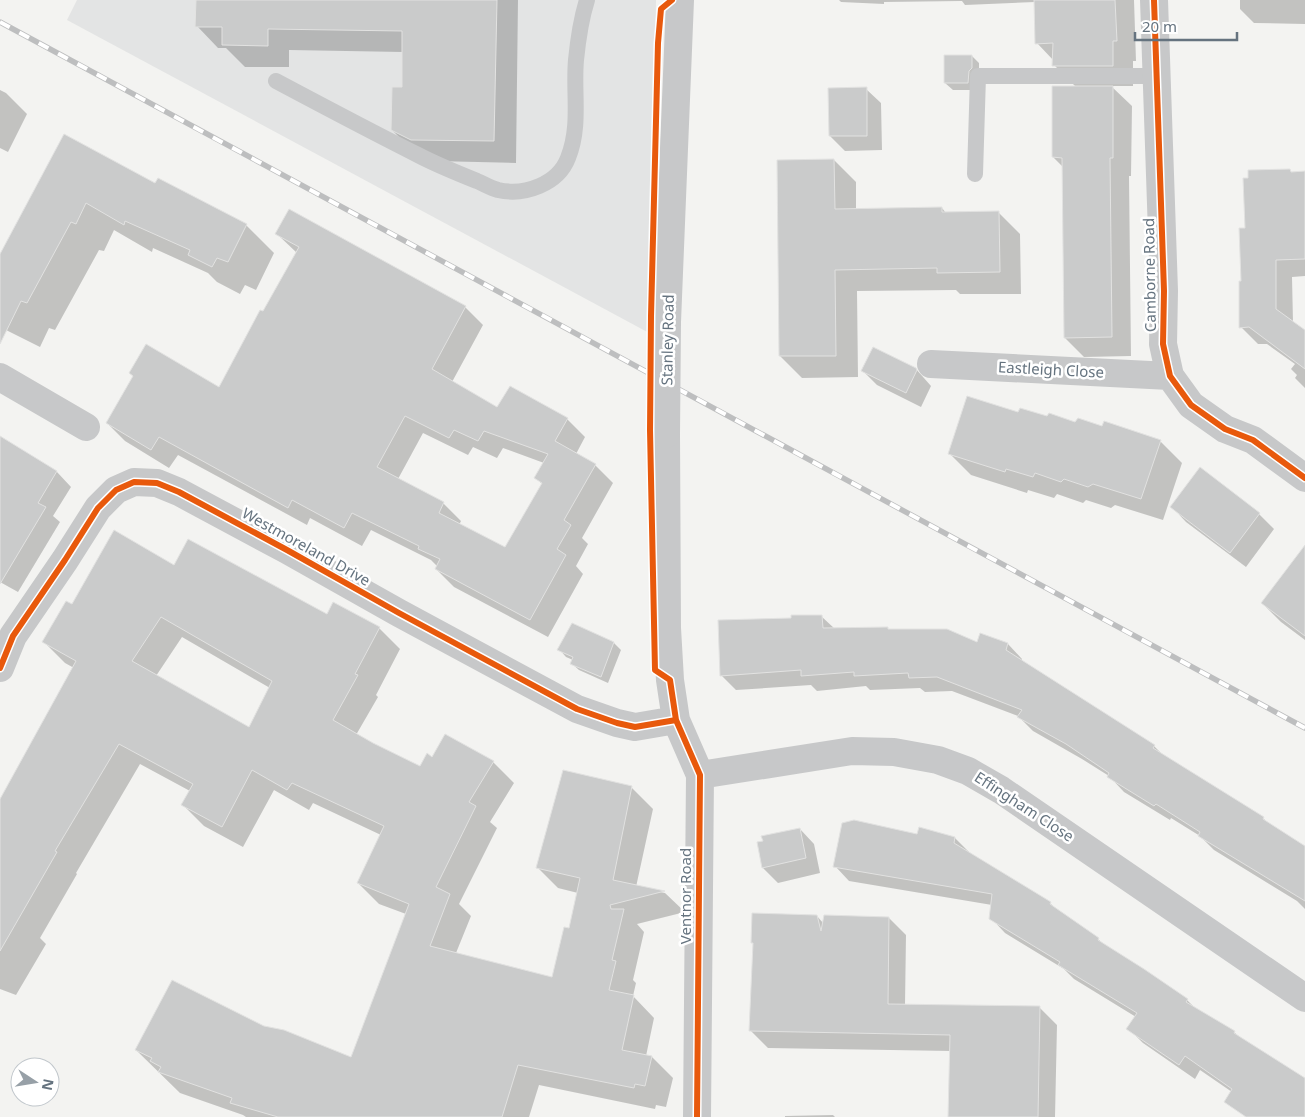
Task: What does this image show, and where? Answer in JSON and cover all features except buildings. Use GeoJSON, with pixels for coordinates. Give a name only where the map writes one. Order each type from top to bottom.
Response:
{"type":"FeatureCollection","features":[{"type":"Feature","properties":{"kind":"street","name":"Stanley Road"},"geometry":{"type":"LineString","coordinates":[[670,680],[667,628],[666,434],[668,322],[680,0]]}},
{"type":"Feature","properties":{"kind":"street","name":"Camborne Road"},"geometry":{"type":"LineString","coordinates":[[1154,0],[1164,291],[1163,344],[1170,376],[1191,406],[1225,429],[1253,440],[1305,478]]}},
{"type":"Feature","properties":{"kind":"street","name":"Eastleigh Close"},"geometry":{"type":"LineString","coordinates":[[932,364],[1170,376]]}},
{"type":"Feature","properties":{"kind":"street"},"geometry":{"type":"LineString","coordinates":[[0,377],[86,427]]}},
{"type":"Feature","properties":{"kind":"street","name":"Westmoreland Drive"},"geometry":{"type":"LineString","coordinates":[[0,668],[13,636],[98,508],[116,490],[134,482],[157,483],[287,550],[520,680],[577,709],[635,727],[676,720]]}},
{"type":"Feature","properties":{"kind":"street","name":"Ventnor Road"},"geometry":{"type":"LineString","coordinates":[[670,680],[676,720],[700,775],[697,1117]]}},
{"type":"Feature","properties":{"kind":"street","name":"Effingham Close"},"geometry":{"type":"LineString","coordinates":[[700,775],[852,752],[894,752],[938,760],[968,771],[1001,790],[1305,998]]}},
{"type":"Feature","properties":{"kind":"lane"},"geometry":{"type":"LineString","coordinates":[[276,81],[449,170],[498,190],[521,191],[543,185],[556,175],[567,160],[573,144],[576,121],[576,60],[582,16],[587,0]]}},
{"type":"Feature","properties":{"kind":"lane"},"geometry":{"type":"LineString","coordinates":[[975,174],[978,76],[1157,76]]}},
{"type":"Feature","properties":{"kind":"shaded area"},"geometry":{"type":"Polygon","coordinates":[[[77,0],[656,0],[651,334],[67,20],[77,0]]]}},
{"type":"Feature","properties":{"kind":"railway"},"geometry":{"type":"LineString","coordinates":[[0,22],[1305,728]]}},
{"type":"Feature","properties":{"kind":"cycle path"},"geometry":{"type":"LineString","coordinates":[[672,0],[661,9],[658,43],[651,316],[650,430],[655,670],[670,680],[676,720],[700,775],[697,1117]]}},
{"type":"Feature","properties":{"kind":"cycle path"},"geometry":{"type":"LineString","coordinates":[[1154,0],[1164,291],[1163,344],[1170,376],[1191,405],[1225,429],[1253,440],[1305,478]]}},
{"type":"Feature","properties":{"kind":"cycle path"},"geometry":{"type":"LineString","coordinates":[[0,668],[13,636],[98,508],[116,490],[134,482],[157,483],[179,492],[287,550],[577,709],[617,723],[635,727],[676,720]]}}]}
